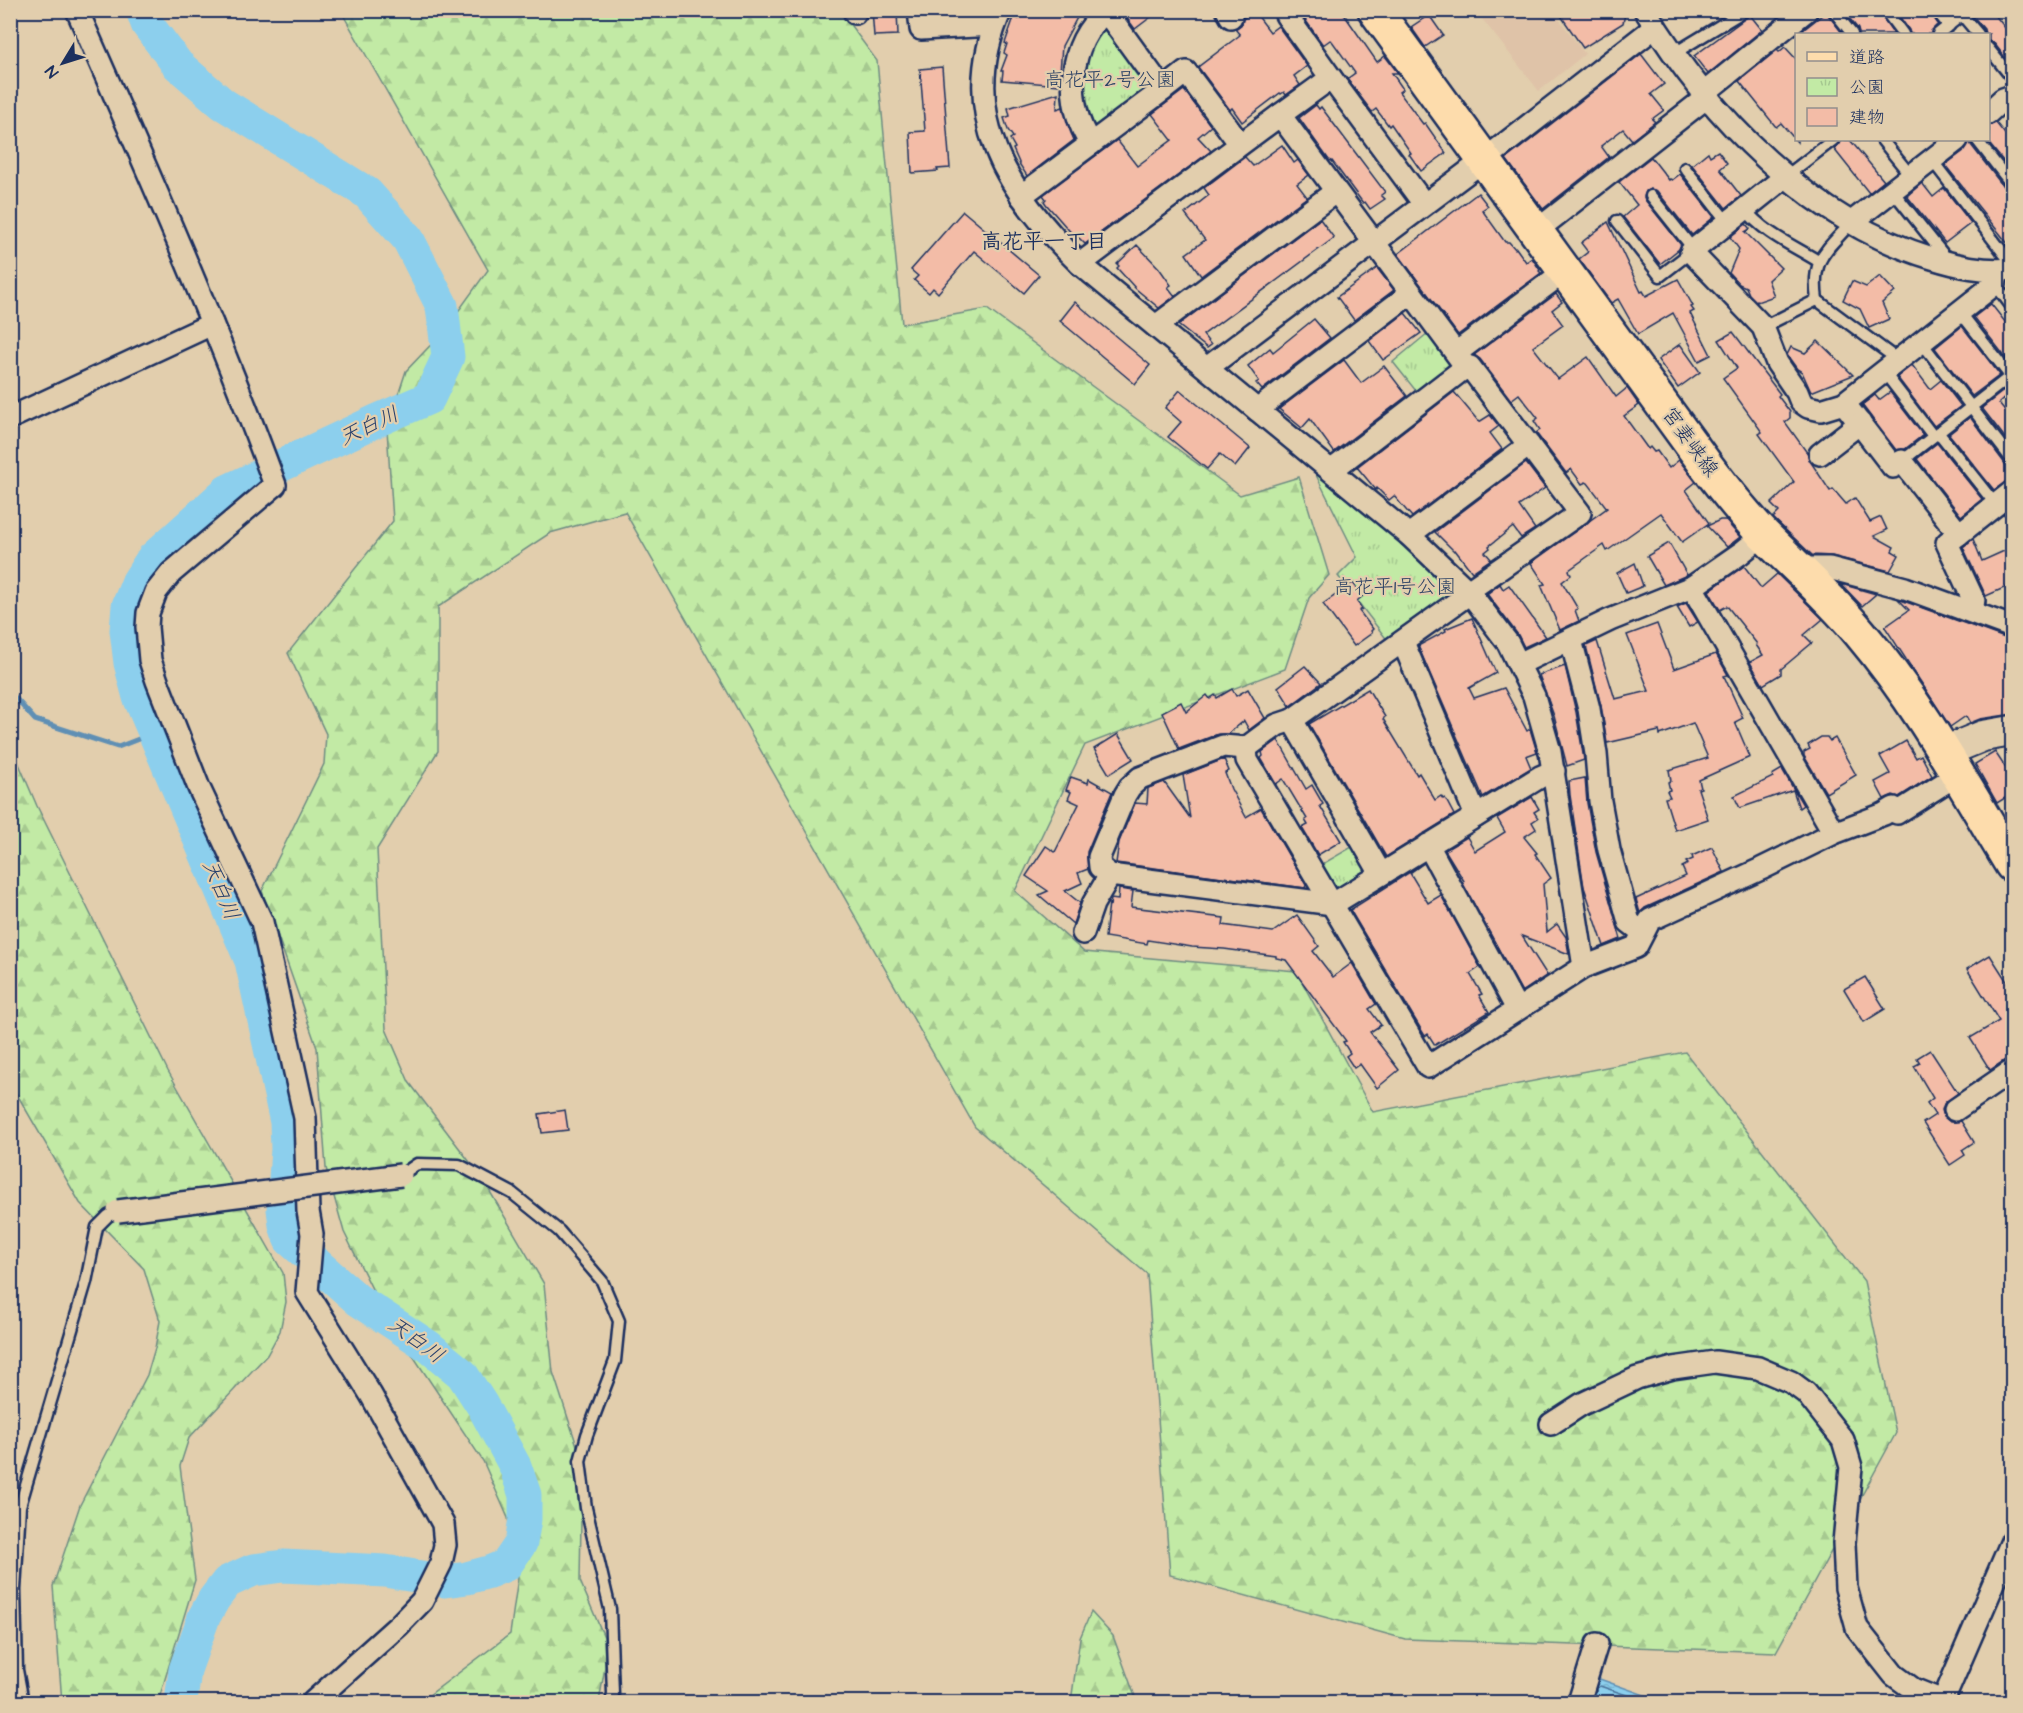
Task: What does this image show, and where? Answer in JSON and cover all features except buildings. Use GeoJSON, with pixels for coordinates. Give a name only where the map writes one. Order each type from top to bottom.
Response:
{"type":"FeatureCollection","features":[{"type":"Feature","properties":{"kind":"main road","name":"宮妻峡線"},"geometry":{"type":"LineString","coordinates":[[1375,10],[1706,465],[1764,534],[1860,633],[1899,682],[2013,865]]}},
{"type":"Feature","properties":{"kind":"main road"},"geometry":{"type":"LineString","coordinates":[[1951,763],[1983,736],[2013,731]]}},
{"type":"Feature","properties":{"kind":"street"},"geometry":{"type":"LineString","coordinates":[[77,10],[159,196],[253,425],[275,485],[171,573],[152,601],[148,613],[147,640],[157,681],[199,788],[262,922],[305,1118],[308,1210],[312,1234],[307,1292],[371,1395],[443,1524],[445,1545],[441,1563],[422,1601],[399,1625],[313,1702]]}},
{"type":"Feature","properties":{"kind":"street"},"geometry":{"type":"LineString","coordinates":[[919,10],[921,29],[997,18],[985,55],[983,80],[985,117],[996,151],[1011,183],[1064,248],[1080,264],[1409,534],[1469,592],[1508,643],[1534,696],[1544,725],[1554,771],[1584,967]]}},
{"type":"Feature","properties":{"kind":"street"},"geometry":{"type":"LineString","coordinates":[[1536,231],[1705,95],[1795,29],[1807,10]]}},
{"type":"Feature","properties":{"kind":"street"},"geometry":{"type":"LineString","coordinates":[[1091,144],[1082,131],[1078,119],[1073,85],[1074,69],[1085,36],[1095,20],[1106,11],[1163,90]]}},
{"type":"Feature","properties":{"kind":"street"},"geometry":{"type":"LineString","coordinates":[[1286,15],[1424,204]]}},
{"type":"Feature","properties":{"kind":"street"},"geometry":{"type":"LineString","coordinates":[[1207,368],[1484,160],[1649,19],[1672,54],[1705,95],[1785,177],[1852,222],[1899,246],[1951,264],[2005,272]]}},
{"type":"Feature","properties":{"kind":"street"},"geometry":{"type":"LineString","coordinates":[[1021,196],[1186,72],[1240,144]]}},
{"type":"Feature","properties":{"kind":"street"},"geometry":{"type":"LineString","coordinates":[[1080,264],[1331,78]]}},
{"type":"Feature","properties":{"kind":"street"},"geometry":{"type":"LineString","coordinates":[[1990,111],[2003,99],[2012,97]]}},
{"type":"Feature","properties":{"kind":"street"},"geometry":{"type":"LineString","coordinates":[[1280,115],[1461,360],[1470,367],[1580,513],[1403,642],[1292,720],[1277,726],[1246,748],[1223,746],[1140,778],[1130,787],[1099,857],[1100,867],[1110,874],[1333,904],[1540,777],[1554,771]]}},
{"type":"Feature","properties":{"kind":"street"},"geometry":{"type":"LineString","coordinates":[[1852,222],[1953,141]]}},
{"type":"Feature","properties":{"kind":"street"},"geometry":{"type":"LineString","coordinates":[[1785,177],[1693,251],[1763,327],[1777,363],[1802,402],[1808,407],[1821,410],[1844,403],[1922,343],[2005,272]]}},
{"type":"Feature","properties":{"kind":"street"},"geometry":{"type":"LineString","coordinates":[[1156,326],[1335,192]]}},
{"type":"Feature","properties":{"kind":"street"},"geometry":{"type":"LineString","coordinates":[[1332,470],[1565,271]]}},
{"type":"Feature","properties":{"kind":"street"},"geometry":{"type":"LineString","coordinates":[[1257,410],[1411,293]]}},
{"type":"Feature","properties":{"kind":"street"},"geometry":{"type":"LineString","coordinates":[[10,418],[212,324]]}},
{"type":"Feature","properties":{"kind":"street"},"geometry":{"type":"LineString","coordinates":[[1844,403],[1893,467],[1902,461],[1959,534]]}},
{"type":"Feature","properties":{"kind":"street"},"geometry":{"type":"LineString","coordinates":[[1820,454],[1860,423]]}},
{"type":"Feature","properties":{"kind":"street"},"geometry":{"type":"LineString","coordinates":[[1409,534],[1529,445]]}},
{"type":"Feature","properties":{"kind":"street"},"geometry":{"type":"LineString","coordinates":[[1974,601],[1947,543],[2013,492]]}},
{"type":"Feature","properties":{"kind":"street"},"geometry":{"type":"LineString","coordinates":[[1519,664],[1610,620],[1692,587],[1764,534]]}},
{"type":"Feature","properties":{"kind":"street"},"geometry":{"type":"LineString","coordinates":[[1799,568],[1829,568],[1905,588],[2013,627]]}},
{"type":"Feature","properties":{"kind":"street"},"geometry":{"type":"LineString","coordinates":[[1692,587],[1834,833]]}},
{"type":"Feature","properties":{"kind":"street"},"geometry":{"type":"LineString","coordinates":[[1571,640],[1589,709],[1600,801],[1609,850],[1629,922],[1642,932]]}},
{"type":"Feature","properties":{"kind":"street"},"geometry":{"type":"LineString","coordinates":[[1403,642],[1476,816]]}},
{"type":"Feature","properties":{"kind":"street"},"geometry":{"type":"LineString","coordinates":[[1292,720],[1381,874]]}},
{"type":"Feature","properties":{"kind":"street"},"geometry":{"type":"LineString","coordinates":[[1246,748],[1247,760],[1428,1067],[1584,967],[1636,947],[1650,920],[1834,833],[1894,808],[1897,813],[1951,763]]}},
{"type":"Feature","properties":{"kind":"street"},"geometry":{"type":"LineString","coordinates":[[1428,845],[1517,1009]]}},
{"type":"Feature","properties":{"kind":"street"},"geometry":{"type":"LineString","coordinates":[[1083,933],[1090,910],[1110,874]]}},
{"type":"Feature","properties":{"kind":"street"},"geometry":{"type":"LineString","coordinates":[[1954,1110],[2013,1071]]}},
{"type":"Feature","properties":{"kind":"street"},"geometry":{"type":"LineString","coordinates":[[118,1211],[401,1175]]}},
{"type":"Feature","properties":{"kind":"street"},"geometry":{"type":"LineString","coordinates":[[1551,1424],[1582,1404],[1637,1378],[1674,1368],[1715,1362],[1758,1368],[1791,1382],[1806,1393],[1843,1440],[1851,1467],[1844,1543],[1846,1588],[1857,1628],[1894,1675],[1913,1689],[1943,1701],[2013,1541]]}},
{"type":"Feature","properties":{"kind":"street"},"geometry":{"type":"LineString","coordinates":[[1579,1702],[1597,1644]]}},
{"type":"Feature","properties":{"kind":"lane"},"geometry":{"type":"LineString","coordinates":[[1833,10],[1851,33]]}},
{"type":"Feature","properties":{"kind":"lane"},"geometry":{"type":"LineString","coordinates":[[1885,10],[1902,33]]}},
{"type":"Feature","properties":{"kind":"lane"},"geometry":{"type":"LineString","coordinates":[[1936,10],[1948,26]]}},
{"type":"Feature","properties":{"kind":"lane"},"geometry":{"type":"LineString","coordinates":[[1672,54],[1744,11]]}},
{"type":"Feature","properties":{"kind":"lane"},"geometry":{"type":"LineString","coordinates":[[1939,33],[1965,13],[1977,33]]}},
{"type":"Feature","properties":{"kind":"lane"},"geometry":{"type":"LineString","coordinates":[[1990,49],[2013,78]]}},
{"type":"Feature","properties":{"kind":"lane"},"geometry":{"type":"LineString","coordinates":[[1785,177],[1832,141]]}},
{"type":"Feature","properties":{"kind":"lane"},"geometry":{"type":"LineString","coordinates":[[1883,141],[1911,176]]}},
{"type":"Feature","properties":{"kind":"lane"},"geometry":{"type":"LineString","coordinates":[[1978,141],[2013,185]]}},
{"type":"Feature","properties":{"kind":"lane"},"geometry":{"type":"LineString","coordinates":[[1931,159],[2005,272],[2013,307]]}},
{"type":"Feature","properties":{"kind":"lane"},"geometry":{"type":"LineString","coordinates":[[1685,168],[1736,216],[1752,219],[1818,261]]}},
{"type":"Feature","properties":{"kind":"lane"},"geometry":{"type":"LineString","coordinates":[[1892,190],[1951,264]]}},
{"type":"Feature","properties":{"kind":"lane"},"geometry":{"type":"LineString","coordinates":[[1617,221],[1660,276],[1693,251],[1651,196]]}},
{"type":"Feature","properties":{"kind":"lane"},"geometry":{"type":"LineString","coordinates":[[1852,222],[1818,261],[1817,300],[1891,366],[1936,434],[1996,505]]}},
{"type":"Feature","properties":{"kind":"lane"},"geometry":{"type":"LineString","coordinates":[[1763,327],[1817,300]]}},
{"type":"Feature","properties":{"kind":"lane"},"geometry":{"type":"LineString","coordinates":[[1960,312],[2009,377],[2013,390]]}},
{"type":"Feature","properties":{"kind":"lane"},"geometry":{"type":"LineString","coordinates":[[1922,343],[2013,460]]}},
{"type":"Feature","properties":{"kind":"lane"},"geometry":{"type":"LineString","coordinates":[[1902,461],[2009,377]]}},
{"type":"Feature","properties":{"kind":"lane"},"geometry":{"type":"LineString","coordinates":[[401,1175],[417,1164],[459,1165],[512,1193],[559,1231],[602,1281],[619,1322],[615,1361],[587,1435],[580,1461],[586,1508],[610,1609],[613,1694],[611,1702]]}},
{"type":"Feature","properties":{"kind":"lane"},"geometry":{"type":"LineString","coordinates":[[23,1702],[17,1670],[15,1590],[20,1506],[86,1282],[97,1227],[108,1216],[118,1211]]}},
{"type":"Feature","properties":{"kind":"shaded area"},"geometry":{"type":"Polygon","coordinates":[[[1476,11],[1553,11],[1585,54],[1539,91],[1476,11]]]}},
{"type":"Feature","properties":{"kind":"green space"},"geometry":{"type":"Polygon","coordinates":[[[341,11],[840,11],[877,61],[902,324],[987,309],[1240,495],[1299,477],[1329,575],[1309,598],[1285,669],[1085,745],[1015,891],[1084,952],[1296,971],[1373,1112],[1685,1052],[1864,1281],[1896,1433],[1776,1652],[1405,1639],[1170,1575],[1147,1274],[975,1127],[625,512],[550,533],[438,607],[438,751],[377,849],[386,1029],[409,1082],[482,1178],[544,1284],[553,1372],[582,1461],[580,1581],[604,1637],[605,1667],[599,1702],[420,1702],[510,1634],[518,1577],[508,1518],[483,1461],[382,1309],[344,1232],[326,1168],[317,1048],[262,891],[324,764],[326,734],[288,653],[393,521],[387,429],[406,371],[444,331],[488,270],[341,11]]]}},
{"type":"Feature","properties":{"kind":"green space","name":"高花平2号公園"},"geometry":{"type":"Polygon","coordinates":[[[1107,23],[1150,81],[1149,89],[1094,132],[1083,116],[1083,54],[1107,23]]]}},
{"type":"Feature","properties":{"kind":"green space"},"geometry":{"type":"Polygon","coordinates":[[[1428,333],[1454,363],[1420,396],[1393,362],[1428,333]]]}},
{"type":"Feature","properties":{"kind":"green space","name":"高花平1号公園"},"geometry":{"type":"Polygon","coordinates":[[[1311,465],[1407,545],[1454,589],[1452,597],[1388,641],[1338,576],[1357,557],[1311,465]]]}},
{"type":"Feature","properties":{"kind":"green space"},"geometry":{"type":"Polygon","coordinates":[[[10,743],[37,806],[168,1071],[283,1273],[286,1302],[280,1331],[267,1355],[189,1438],[180,1466],[195,1580],[158,1702],[62,1702],[53,1586],[80,1505],[147,1375],[160,1321],[144,1269],[80,1203],[11,1084],[10,743]]]}},
{"type":"Feature","properties":{"kind":"green space"},"geometry":{"type":"Polygon","coordinates":[[[1357,844],[1370,875],[1334,891],[1319,866],[1357,844]]]}},
{"type":"Feature","properties":{"kind":"green space"},"geometry":{"type":"Polygon","coordinates":[[[1091,1612],[1113,1636],[1137,1702],[1071,1702],[1080,1638],[1091,1612]]]}},
{"type":"Feature","properties":{"kind":"water"},"geometry":{"type":"Polygon","coordinates":[[[1594,1677],[1664,1702],[1586,1702],[1594,1677]]]}},
{"type":"Feature","properties":{"kind":"waterway","name":"天白川"},"geometry":{"type":"LineString","coordinates":[[142,10],[147,24],[178,65],[223,104],[367,193],[408,239],[442,306],[448,357],[429,398],[227,491],[152,559],[138,581],[128,606],[126,630],[130,663],[139,697],[251,961],[286,1122],[287,1149],[283,1209],[290,1240],[358,1300],[428,1346],[462,1374],[482,1405],[515,1466],[525,1495],[525,1519],[521,1543],[506,1565],[489,1572],[445,1581],[385,1571],[283,1566],[253,1570],[227,1582],[204,1617],[185,1670],[181,1702]]}},
{"type":"Feature","properties":{"kind":"waterway"},"geometry":{"type":"LineString","coordinates":[[10,692],[35,720],[118,747],[154,733]]}},
{"type":"Feature","properties":{"kind":"district","name":"高花平一丁目"},"geometry":{"type":"Point","coordinates":[1044,241]}}]}
